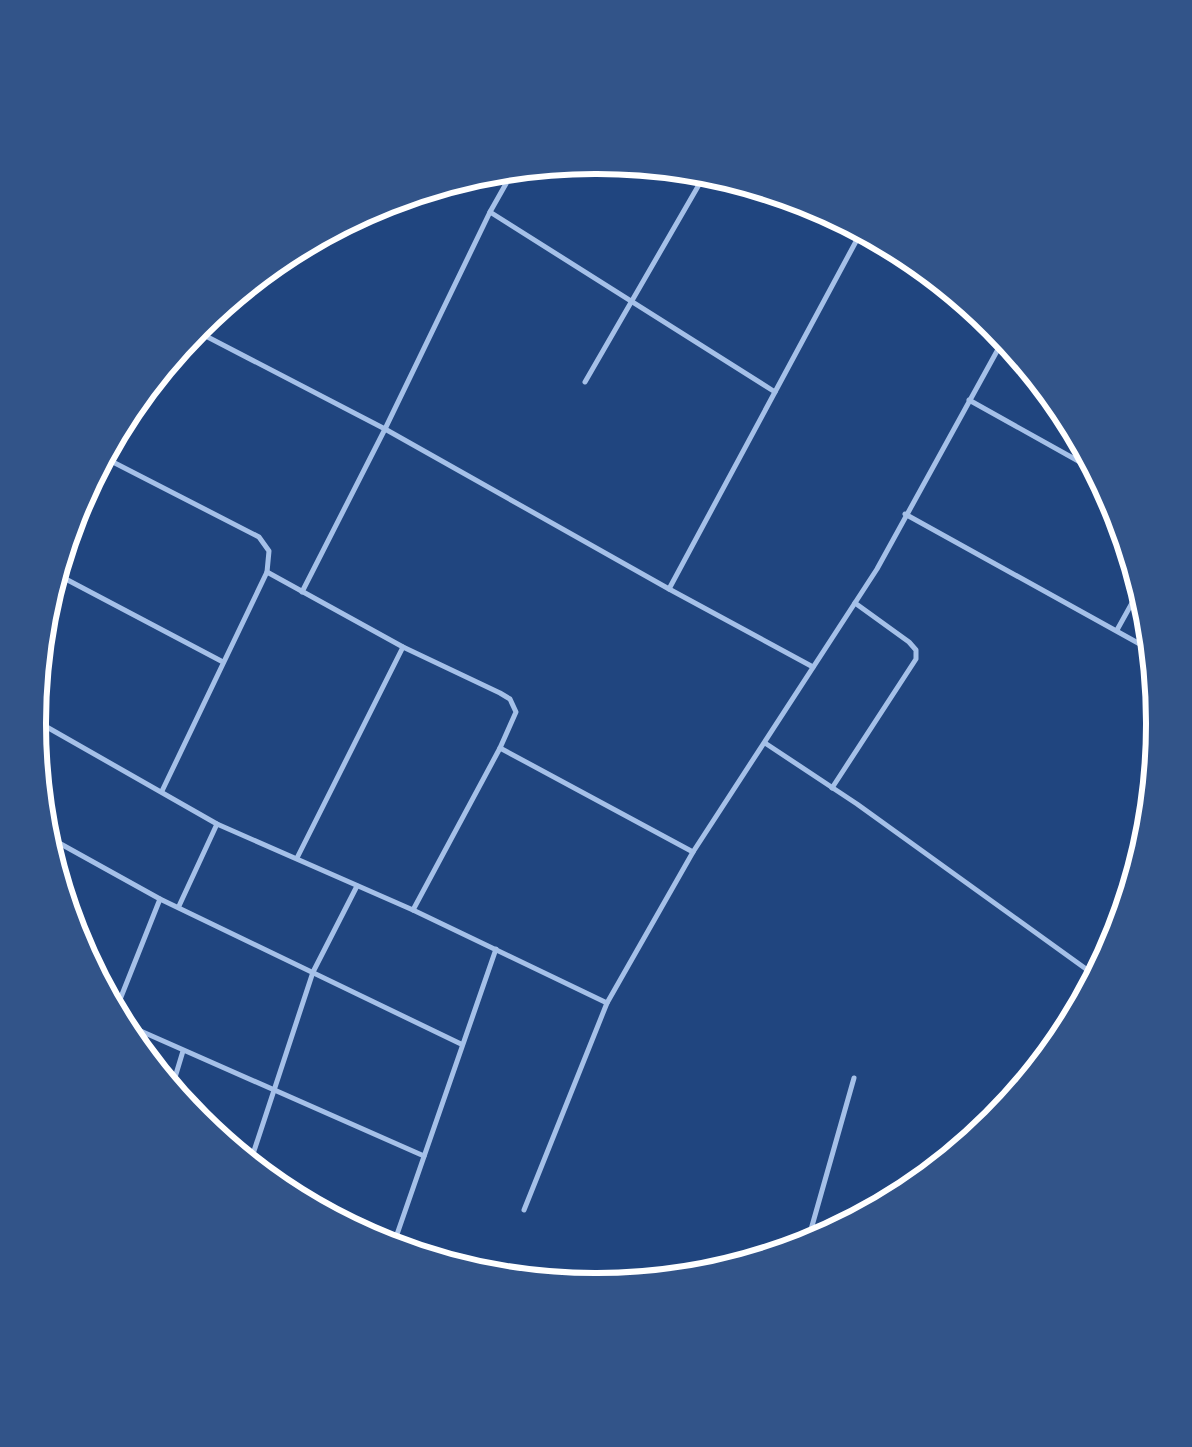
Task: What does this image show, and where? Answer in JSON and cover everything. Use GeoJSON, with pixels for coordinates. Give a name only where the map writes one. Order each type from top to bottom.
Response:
{"type":"FeatureCollection","features":[{"type":"Feature","properties":{"kind":"street"},"geometry":{"type":"LineString","coordinates":[[302,592],[385,429],[490,212],[508,181]]}},
{"type":"Feature","properties":{"kind":"street"},"geometry":{"type":"LineString","coordinates":[[586,382],[700,183]]}},
{"type":"Feature","properties":{"kind":"street"},"geometry":{"type":"LineString","coordinates":[[490,212],[775,392]]}},
{"type":"Feature","properties":{"kind":"street"},"geometry":{"type":"LineString","coordinates":[[669,590],[857,240]]}},
{"type":"Feature","properties":{"kind":"street"},"geometry":{"type":"LineString","coordinates":[[206,336],[385,429],[669,590],[813,667]]}},
{"type":"Feature","properties":{"kind":"street"},"geometry":{"type":"LineString","coordinates":[[524,1210],[607,1003],[694,852],[877,569],[905,514],[998,349]]}},
{"type":"Feature","properties":{"kind":"street"},"geometry":{"type":"LineString","coordinates":[[969,400],[1079,463]]}},
{"type":"Feature","properties":{"kind":"street"},"geometry":{"type":"LineString","coordinates":[[113,461],[259,537],[268,551],[267,572],[162,791]]}},
{"type":"Feature","properties":{"kind":"street"},"geometry":{"type":"LineString","coordinates":[[905,514],[1140,644]]}},
{"type":"Feature","properties":{"kind":"street"},"geometry":{"type":"LineString","coordinates":[[267,572],[403,647],[510,699],[516,712],[500,748],[413,910]]}},
{"type":"Feature","properties":{"kind":"street"},"geometry":{"type":"LineString","coordinates":[[66,579],[223,662]]}},
{"type":"Feature","properties":{"kind":"street"},"geometry":{"type":"LineString","coordinates":[[832,788],[916,659],[916,650],[909,642],[855,603]]}},
{"type":"Feature","properties":{"kind":"street"},"geometry":{"type":"LineString","coordinates":[[1117,630],[1132,604]]}},
{"type":"Feature","properties":{"kind":"street"},"geometry":{"type":"LineString","coordinates":[[297,858],[403,647]]}},
{"type":"Feature","properties":{"kind":"street"},"geometry":{"type":"LineString","coordinates":[[46,726],[217,824],[413,910],[607,1003]]}},
{"type":"Feature","properties":{"kind":"street"},"geometry":{"type":"LineString","coordinates":[[765,743],[832,788],[1087,970]]}},
{"type":"Feature","properties":{"kind":"street"},"geometry":{"type":"LineString","coordinates":[[500,748],[694,852]]}},
{"type":"Feature","properties":{"kind":"street"},"geometry":{"type":"LineString","coordinates":[[179,906],[217,824]]}},
{"type":"Feature","properties":{"kind":"street"},"geometry":{"type":"LineString","coordinates":[[60,843],[160,899],[179,906],[461,1044]]}},
{"type":"Feature","properties":{"kind":"street"},"geometry":{"type":"LineString","coordinates":[[253,1153],[313,972],[357,886]]}},
{"type":"Feature","properties":{"kind":"street"},"geometry":{"type":"LineString","coordinates":[[120,999],[160,899]]}},
{"type":"Feature","properties":{"kind":"street"},"geometry":{"type":"LineString","coordinates":[[397,1235],[461,1044],[496,949]]}},
{"type":"Feature","properties":{"kind":"street"},"geometry":{"type":"LineString","coordinates":[[141,1031],[424,1156]]}},
{"type":"Feature","properties":{"kind":"street"},"geometry":{"type":"LineString","coordinates":[[175,1077],[183,1051]]}},
{"type":"Feature","properties":{"kind":"street"},"geometry":{"type":"LineString","coordinates":[[811,1229],[854,1078]]}}]}
